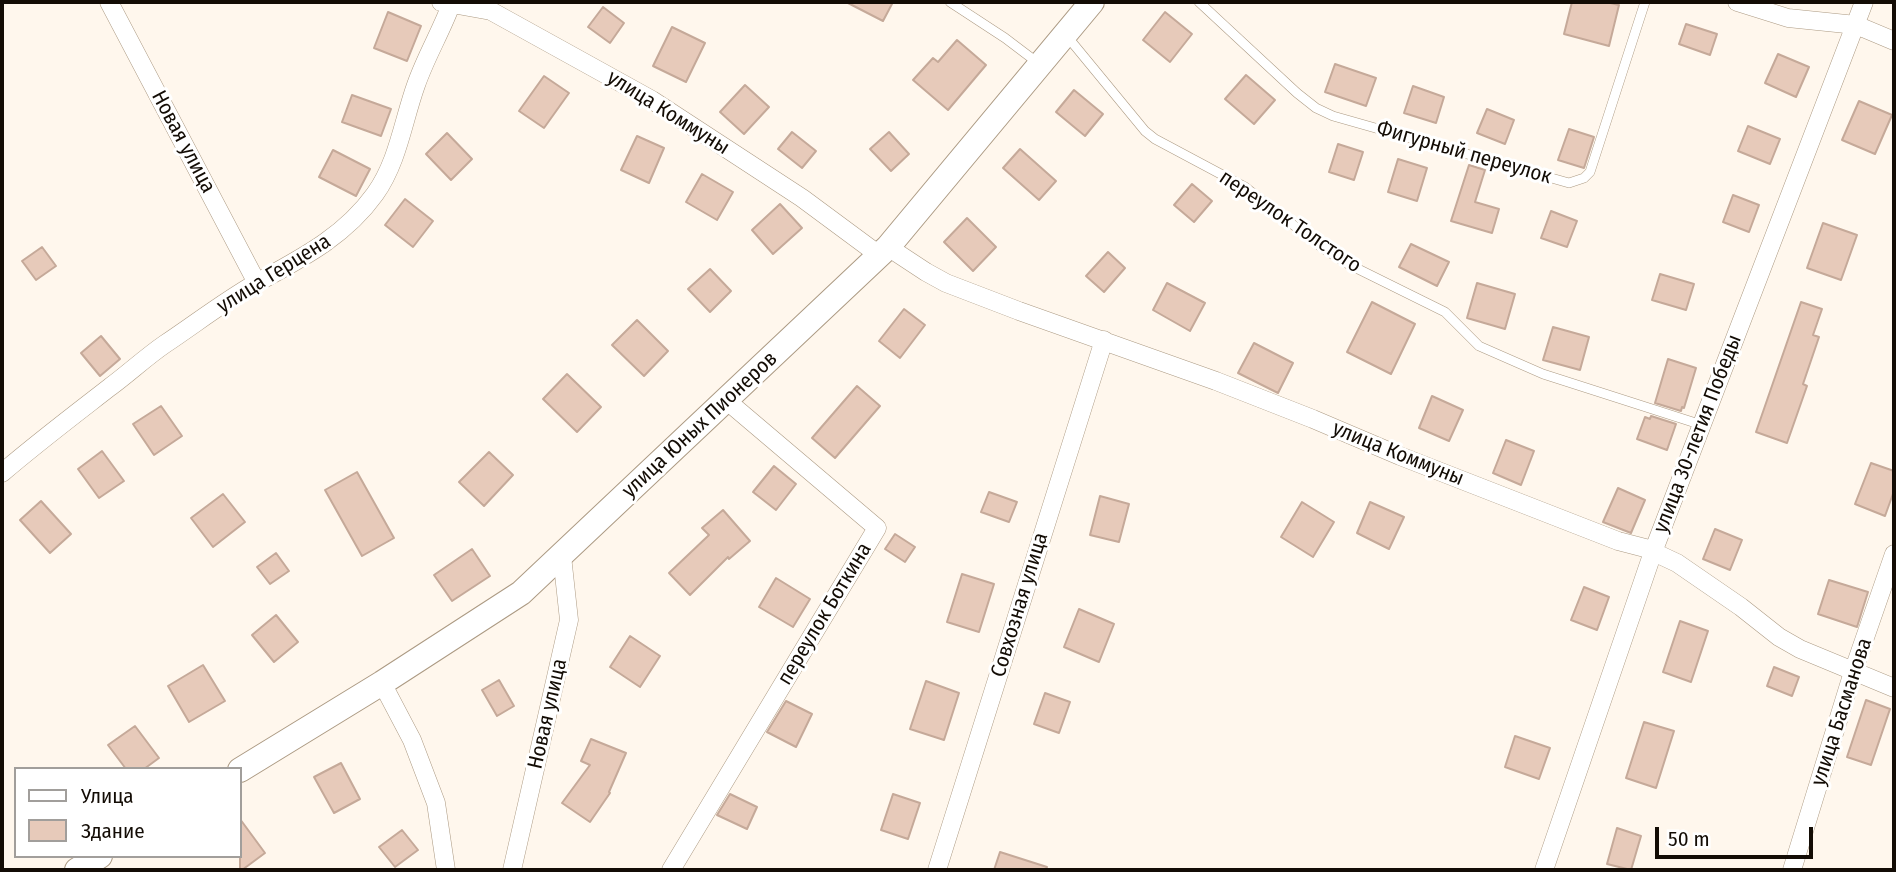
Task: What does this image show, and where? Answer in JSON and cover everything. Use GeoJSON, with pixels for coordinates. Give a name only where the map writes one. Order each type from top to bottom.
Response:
{"type":"FeatureCollection","features":[{"type":"Feature","properties":{"kind":"main road","name":"улица Юных Пионеров"},"geometry":{"type":"LineString","coordinates":[[242,769],[521,593],[884,251],[1092,2]]}},
{"type":"Feature","properties":{"kind":"main road"},"geometry":{"type":"LineString","coordinates":[[77,870],[97,858]]}},
{"type":"Feature","properties":{"kind":"street","name":"Новая улица"},"geometry":{"type":"LineString","coordinates":[[109,2],[257,283]]}},
{"type":"Feature","properties":{"kind":"street","name":"улица Герцена"},"geometry":{"type":"LineString","coordinates":[[2,473],[161,347],[257,283],[305,257],[356,217],[387,174],[415,86],[448,2]]}},
{"type":"Feature","properties":{"kind":"street","name":"улица Коммуны"},"geometry":{"type":"LineString","coordinates":[[448,2],[491,11],[652,100],[884,251],[946,283],[1252,395],[1618,541],[1645,548],[1677,563],[1800,649],[1894,688]]}},
{"type":"Feature","properties":{"kind":"street"},"geometry":{"type":"LineString","coordinates":[[1737,2],[1788,18],[1856,25],[1894,41]]}},
{"type":"Feature","properties":{"kind":"street","name":"улица 30-летия Победы"},"geometry":{"type":"LineString","coordinates":[[1544,870],[1653,552],[1864,2]]}},
{"type":"Feature","properties":{"kind":"street","name":"Совхозная улица"},"geometry":{"type":"LineString","coordinates":[[936,870],[1104,340]]}},
{"type":"Feature","properties":{"kind":"street","name":"переулок Боткина"},"geometry":{"type":"LineString","coordinates":[[671,870],[877,528],[726,400]]}},
{"type":"Feature","properties":{"kind":"street","name":"улица Басманова"},"geometry":{"type":"LineString","coordinates":[[1792,870],[1853,672],[1894,554]]}},
{"type":"Feature","properties":{"kind":"street","name":"Новая улица"},"geometry":{"type":"LineString","coordinates":[[512,870],[569,620],[562,556]]}},
{"type":"Feature","properties":{"kind":"street"},"geometry":{"type":"LineString","coordinates":[[382,683],[412,740],[436,803],[446,870]]}},
{"type":"Feature","properties":{"kind":"lane"},"geometry":{"type":"LineString","coordinates":[[950,2],[1040,65]]}},
{"type":"Feature","properties":{"kind":"lane","name":"Фигурный переулок"},"geometry":{"type":"LineString","coordinates":[[1199,2],[1297,93],[1333,116],[1569,183],[1584,178],[1590,172],[1645,2]]}},
{"type":"Feature","properties":{"kind":"lane","name":"переулок Толстого"},"geometry":{"type":"LineString","coordinates":[[1065,34],[1145,131],[1155,139],[1245,187],[1324,249],[1348,264],[1445,312],[1479,346],[1543,374],[1702,425]]}},
{"type":"Feature","properties":{"kind":"building"},"geometry":{"type":"Polygon","coordinates":[[[846,2],[893,2],[883,21],[846,2]]]}},
{"type":"Feature","properties":{"kind":"building"},"geometry":{"type":"Polygon","coordinates":[[[1572,2],[1606,2],[1619,5],[1609,46],[1564,34],[1572,2]]]}},
{"type":"Feature","properties":{"kind":"building"},"geometry":{"type":"Polygon","coordinates":[[[603,7],[624,23],[610,43],[588,27],[603,7]]]}},
{"type":"Feature","properties":{"kind":"building"},"geometry":{"type":"Polygon","coordinates":[[[388,12],[421,26],[407,61],[374,48],[388,12]]]}},
{"type":"Feature","properties":{"kind":"building"},"geometry":{"type":"Polygon","coordinates":[[[1165,12],[1192,34],[1170,62],[1143,40],[1165,12]]]}},
{"type":"Feature","properties":{"kind":"building"},"geometry":{"type":"Polygon","coordinates":[[[1686,24],[1717,34],[1710,55],[1679,44],[1686,24]]]}},
{"type":"Feature","properties":{"kind":"building"},"geometry":{"type":"Polygon","coordinates":[[[672,27],[705,43],[686,82],[653,66],[672,27]]]}},
{"type":"Feature","properties":{"kind":"building"},"geometry":{"type":"Polygon","coordinates":[[[957,40],[986,65],[948,110],[913,80],[933,58],[938,62],[957,40]]]}},
{"type":"Feature","properties":{"kind":"building"},"geometry":{"type":"Polygon","coordinates":[[[1778,54],[1809,67],[1796,97],[1765,83],[1778,54]]]}},
{"type":"Feature","properties":{"kind":"building"},"geometry":{"type":"Polygon","coordinates":[[[1335,64],[1376,78],[1366,106],[1325,92],[1335,64]]]}},
{"type":"Feature","properties":{"kind":"building"},"geometry":{"type":"Polygon","coordinates":[[[1246,75],[1275,100],[1254,124],[1225,99],[1246,75]]]}},
{"type":"Feature","properties":{"kind":"building"},"geometry":{"type":"Polygon","coordinates":[[[544,76],[569,93],[544,128],[519,111],[544,76]]]}},
{"type":"Feature","properties":{"kind":"building"},"geometry":{"type":"Polygon","coordinates":[[[745,85],[769,107],[744,134],[720,112],[745,85]]]}},
{"type":"Feature","properties":{"kind":"building"},"geometry":{"type":"Polygon","coordinates":[[[1413,86],[1444,97],[1436,123],[1404,113],[1413,86]]]}},
{"type":"Feature","properties":{"kind":"building"},"geometry":{"type":"Polygon","coordinates":[[[1074,90],[1103,114],[1085,136],[1056,112],[1074,90]]]}},
{"type":"Feature","properties":{"kind":"building"},"geometry":{"type":"Polygon","coordinates":[[[352,95],[391,109],[381,136],[342,122],[352,95]]]}},
{"type":"Feature","properties":{"kind":"building"},"geometry":{"type":"Polygon","coordinates":[[[1859,101],[1892,115],[1875,154],[1842,140],[1859,101]]]}},
{"type":"Feature","properties":{"kind":"building"},"geometry":{"type":"Polygon","coordinates":[[[1487,109],[1514,120],[1505,144],[1477,133],[1487,109]]]}},
{"type":"Feature","properties":{"kind":"building"},"geometry":{"type":"Polygon","coordinates":[[[1748,126],[1780,139],[1770,164],[1738,151],[1748,126]]]}},
{"type":"Feature","properties":{"kind":"building"},"geometry":{"type":"Polygon","coordinates":[[[1569,129],[1594,137],[1584,168],[1558,160],[1569,129]]]}},
{"type":"Feature","properties":{"kind":"building"},"geometry":{"type":"Polygon","coordinates":[[[792,132],[816,151],[802,168],[778,149],[792,132]]]}},
{"type":"Feature","properties":{"kind":"building"},"geometry":{"type":"Polygon","coordinates":[[[889,132],[909,154],[891,171],[870,149],[889,132]]]}},
{"type":"Feature","properties":{"kind":"building"},"geometry":{"type":"Polygon","coordinates":[[[447,133],[472,159],[451,180],[426,154],[447,133]]]}},
{"type":"Feature","properties":{"kind":"building"},"geometry":{"type":"Polygon","coordinates":[[[637,136],[664,148],[649,183],[621,170],[637,136]]]}},
{"type":"Feature","properties":{"kind":"building"},"geometry":{"type":"Polygon","coordinates":[[[1338,144],[1363,152],[1354,180],[1329,172],[1338,144]]]}},
{"type":"Feature","properties":{"kind":"building"},"geometry":{"type":"Polygon","coordinates":[[[1020,149],[1056,181],[1039,200],[1003,168],[1020,149]]]}},
{"type":"Feature","properties":{"kind":"building"},"geometry":{"type":"Polygon","coordinates":[[[333,150],[370,169],[356,196],[319,177],[333,150]]]}},
{"type":"Feature","properties":{"kind":"building"},"geometry":{"type":"Polygon","coordinates":[[[1398,159],[1427,168],[1417,201],[1388,192],[1398,159]]]}},
{"type":"Feature","properties":{"kind":"building"},"geometry":{"type":"Polygon","coordinates":[[[1469,165],[1485,170],[1475,202],[1499,209],[1492,233],[1451,221],[1469,165]]]}},
{"type":"Feature","properties":{"kind":"building"},"geometry":{"type":"Polygon","coordinates":[[[702,174],[733,192],[717,220],[686,202],[702,174]]]}},
{"type":"Feature","properties":{"kind":"building"},"geometry":{"type":"Polygon","coordinates":[[[1192,184],[1212,201],[1194,222],[1174,205],[1192,184]]]}},
{"type":"Feature","properties":{"kind":"building"},"geometry":{"type":"Polygon","coordinates":[[[1733,195],[1759,205],[1749,232],[1723,222],[1733,195]]]}},
{"type":"Feature","properties":{"kind":"building"},"geometry":{"type":"Polygon","coordinates":[[[405,199],[433,221],[413,247],[385,225],[405,199]]]}},
{"type":"Feature","properties":{"kind":"building"},"geometry":{"type":"Polygon","coordinates":[[[780,204],[802,228],[773,254],[752,230],[780,204]]]}},
{"type":"Feature","properties":{"kind":"building"},"geometry":{"type":"Polygon","coordinates":[[[1551,211],[1577,221],[1567,247],[1541,238],[1551,211]]]}},
{"type":"Feature","properties":{"kind":"building"},"geometry":{"type":"Polygon","coordinates":[[[967,218],[996,247],[973,271],[944,242],[967,218]]]}},
{"type":"Feature","properties":{"kind":"building"},"geometry":{"type":"Polygon","coordinates":[[[1823,223],[1857,235],[1841,280],[1807,268],[1823,223]]]}},
{"type":"Feature","properties":{"kind":"building"},"geometry":{"type":"Polygon","coordinates":[[[1411,244],[1449,262],[1437,286],[1399,267],[1411,244]]]}},
{"type":"Feature","properties":{"kind":"building"},"geometry":{"type":"Polygon","coordinates":[[[42,247],[56,266],[36,280],[22,261],[42,247]]]}},
{"type":"Feature","properties":{"kind":"building"},"geometry":{"type":"Polygon","coordinates":[[[1108,252],[1125,268],[1104,292],[1086,276],[1108,252]]]}},
{"type":"Feature","properties":{"kind":"building"},"geometry":{"type":"Polygon","coordinates":[[[710,269],[731,291],[710,312],[688,289],[710,269]]]}},
{"type":"Feature","properties":{"kind":"building"},"geometry":{"type":"Polygon","coordinates":[[[1660,274],[1694,284],[1686,310],[1652,300],[1660,274]]]}},
{"type":"Feature","properties":{"kind":"building"},"geometry":{"type":"Polygon","coordinates":[[[1167,283],[1205,303],[1190,331],[1153,310],[1167,283]]]}},
{"type":"Feature","properties":{"kind":"building"},"geometry":{"type":"Polygon","coordinates":[[[1477,283],[1515,294],[1505,329],[1467,318],[1477,283]]]}},
{"type":"Feature","properties":{"kind":"building"},"geometry":{"type":"Polygon","coordinates":[[[1372,302],[1415,324],[1391,374],[1347,352],[1372,302]]]}},
{"type":"Feature","properties":{"kind":"building"},"geometry":{"type":"Polygon","coordinates":[[[1801,302],[1822,309],[1813,335],[1819,337],[1803,384],[1807,386],[1787,443],[1756,432],[1801,302]]]}},
{"type":"Feature","properties":{"kind":"building"},"geometry":{"type":"Polygon","coordinates":[[[904,309],[925,325],[900,358],[879,341],[904,309]]]}},
{"type":"Feature","properties":{"kind":"building"},"geometry":{"type":"Polygon","coordinates":[[[637,320],[668,351],[644,376],[612,345],[637,320]]]}},
{"type":"Feature","properties":{"kind":"building"},"geometry":{"type":"Polygon","coordinates":[[[1553,327],[1589,337],[1580,370],[1543,360],[1553,327]]]}},
{"type":"Feature","properties":{"kind":"building"},"geometry":{"type":"Polygon","coordinates":[[[101,336],[120,359],[100,376],[81,353],[101,336]]]}},
{"type":"Feature","properties":{"kind":"building"},"geometry":{"type":"Polygon","coordinates":[[[1254,343],[1293,363],[1278,393],[1238,373],[1254,343]]]}},
{"type":"Feature","properties":{"kind":"building"},"geometry":{"type":"Polygon","coordinates":[[[1668,359],[1696,368],[1681,411],[1655,403],[1668,359]]]}},
{"type":"Feature","properties":{"kind":"building"},"geometry":{"type":"Polygon","coordinates":[[[567,374],[601,407],[577,432],[543,399],[567,374]]]}},
{"type":"Feature","properties":{"kind":"building"},"geometry":{"type":"Polygon","coordinates":[[[857,386],[880,406],[835,458],[812,438],[857,386]]]}},
{"type":"Feature","properties":{"kind":"building"},"geometry":{"type":"Polygon","coordinates":[[[1432,396],[1463,410],[1449,441],[1419,428],[1432,396]]]}},
{"type":"Feature","properties":{"kind":"building"},"geometry":{"type":"Polygon","coordinates":[[[161,406],[182,436],[154,455],[133,424],[161,406]]]}},
{"type":"Feature","properties":{"kind":"building"},"geometry":{"type":"Polygon","coordinates":[[[1651,416],[1676,424],[1667,450],[1637,439],[1645,417],[1650,419],[1651,416]]]}},
{"type":"Feature","properties":{"kind":"building"},"geometry":{"type":"Polygon","coordinates":[[[1506,440],[1534,451],[1521,485],[1493,473],[1506,440]]]}},
{"type":"Feature","properties":{"kind":"building"},"geometry":{"type":"Polygon","coordinates":[[[102,451],[124,481],[99,498],[78,469],[102,451]]]}},
{"type":"Feature","properties":{"kind":"building"},"geometry":{"type":"Polygon","coordinates":[[[489,452],[513,475],[484,506],[459,482],[489,452]]]}},
{"type":"Feature","properties":{"kind":"building"},"geometry":{"type":"Polygon","coordinates":[[[1871,463],[1894,471],[1894,491],[1885,516],[1855,504],[1871,463]]]}},
{"type":"Feature","properties":{"kind":"building"},"geometry":{"type":"Polygon","coordinates":[[[774,466],[796,484],[776,510],[753,492],[774,466]]]}},
{"type":"Feature","properties":{"kind":"building"},"geometry":{"type":"Polygon","coordinates":[[[357,472],[394,538],[362,556],[325,490],[357,472]]]}},
{"type":"Feature","properties":{"kind":"building"},"geometry":{"type":"Polygon","coordinates":[[[1618,488],[1645,500],[1631,533],[1603,522],[1618,488]]]}},
{"type":"Feature","properties":{"kind":"building"},"geometry":{"type":"Polygon","coordinates":[[[989,492],[1017,502],[1009,522],[981,512],[989,492]]]}},
{"type":"Feature","properties":{"kind":"building"},"geometry":{"type":"Polygon","coordinates":[[[223,494],[245,522],[213,547],[191,518],[223,494]]]}},
{"type":"Feature","properties":{"kind":"building"},"geometry":{"type":"Polygon","coordinates":[[[1100,496],[1129,504],[1119,542],[1090,535],[1100,496]]]}},
{"type":"Feature","properties":{"kind":"building"},"geometry":{"type":"Polygon","coordinates":[[[41,501],[71,534],[50,553],[20,520],[41,501]]]}},
{"type":"Feature","properties":{"kind":"building"},"geometry":{"type":"Polygon","coordinates":[[[1302,502],[1334,522],[1313,557],[1281,537],[1302,502]]]}},
{"type":"Feature","properties":{"kind":"building"},"geometry":{"type":"Polygon","coordinates":[[[1370,502],[1404,517],[1389,549],[1357,533],[1370,502]]]}},
{"type":"Feature","properties":{"kind":"building"},"geometry":{"type":"Polygon","coordinates":[[[723,510],[750,541],[729,559],[728,557],[690,595],[669,573],[709,535],[702,528],[723,510]]]}},
{"type":"Feature","properties":{"kind":"building"},"geometry":{"type":"Polygon","coordinates":[[[1715,529],[1742,540],[1730,570],[1703,559],[1715,529]]]}},
{"type":"Feature","properties":{"kind":"building"},"geometry":{"type":"Polygon","coordinates":[[[895,534],[915,547],[905,562],[885,549],[895,534]]]}},
{"type":"Feature","properties":{"kind":"building"},"geometry":{"type":"Polygon","coordinates":[[[472,549],[490,576],[452,601],[434,575],[472,549]]]}},
{"type":"Feature","properties":{"kind":"building"},"geometry":{"type":"Polygon","coordinates":[[[276,553],[289,571],[270,584],[257,567],[276,553]]]}},
{"type":"Feature","properties":{"kind":"building"},"geometry":{"type":"Polygon","coordinates":[[[962,574],[994,584],[979,632],[947,622],[962,574]]]}},
{"type":"Feature","properties":{"kind":"building"},"geometry":{"type":"Polygon","coordinates":[[[776,578],[810,599],[793,627],[759,607],[776,578]]]}},
{"type":"Feature","properties":{"kind":"building"},"geometry":{"type":"Polygon","coordinates":[[[1829,580],[1868,592],[1857,627],[1818,614],[1829,580]]]}},
{"type":"Feature","properties":{"kind":"building"},"geometry":{"type":"Polygon","coordinates":[[[1584,587],[1609,597],[1597,630],[1571,620],[1584,587]]]}},
{"type":"Feature","properties":{"kind":"building"},"geometry":{"type":"Polygon","coordinates":[[[1079,609],[1114,624],[1099,662],[1064,647],[1079,609]]]}},
{"type":"Feature","properties":{"kind":"building"},"geometry":{"type":"Polygon","coordinates":[[[276,615],[298,642],[274,662],[252,635],[276,615]]]}},
{"type":"Feature","properties":{"kind":"building"},"geometry":{"type":"Polygon","coordinates":[[[1680,621],[1708,631],[1691,682],[1663,672],[1680,621]]]}},
{"type":"Feature","properties":{"kind":"building"},"geometry":{"type":"Polygon","coordinates":[[[630,636],[660,656],[640,687],[610,667],[630,636]]]}},
{"type":"Feature","properties":{"kind":"building"},"geometry":{"type":"Polygon","coordinates":[[[203,665],[225,701],[189,722],[168,686],[203,665]]]}},
{"type":"Feature","properties":{"kind":"building"},"geometry":{"type":"Polygon","coordinates":[[[1774,667],[1799,677],[1792,696],[1767,686],[1774,667]]]}},
{"type":"Feature","properties":{"kind":"building"},"geometry":{"type":"Polygon","coordinates":[[[499,680],[514,706],[497,716],[482,690],[499,680]]]}},
{"type":"Feature","properties":{"kind":"building"},"geometry":{"type":"Polygon","coordinates":[[[926,681],[959,693],[944,740],[910,729],[926,681]]]}},
{"type":"Feature","properties":{"kind":"building"},"geometry":{"type":"Polygon","coordinates":[[[1045,693],[1070,702],[1059,733],[1034,724],[1045,693]]]}},
{"type":"Feature","properties":{"kind":"building"},"geometry":{"type":"Polygon","coordinates":[[[1866,700],[1890,709],[1871,765],[1847,757],[1866,700]]]}},
{"type":"Feature","properties":{"kind":"building"},"geometry":{"type":"Polygon","coordinates":[[[786,701],[812,714],[796,747],[767,732],[786,701]]]}},
{"type":"Feature","properties":{"kind":"building"},"geometry":{"type":"Polygon","coordinates":[[[1644,722],[1674,731],[1656,788],[1626,778],[1644,722]]]}},
{"type":"Feature","properties":{"kind":"building"},"geometry":{"type":"Polygon","coordinates":[[[135,726],[159,758],[147,767],[124,767],[108,745],[135,726]]]}},
{"type":"Feature","properties":{"kind":"building"},"geometry":{"type":"Polygon","coordinates":[[[1515,736],[1550,748],[1539,779],[1505,767],[1515,736]]]}},
{"type":"Feature","properties":{"kind":"building"},"geometry":{"type":"Polygon","coordinates":[[[591,739],[626,753],[610,793],[590,822],[562,803],[590,765],[581,761],[591,739]]]}},
{"type":"Feature","properties":{"kind":"building"},"geometry":{"type":"Polygon","coordinates":[[[341,763],[360,799],[334,813],[314,777],[341,763]]]}},
{"type":"Feature","properties":{"kind":"building"},"geometry":{"type":"Polygon","coordinates":[[[730,794],[757,807],[747,829],[717,815],[730,794]]]}},
{"type":"Feature","properties":{"kind":"building"},"geometry":{"type":"Polygon","coordinates":[[[893,794],[920,803],[908,839],[881,830],[893,794]]]}},
{"type":"Feature","properties":{"kind":"building"},"geometry":{"type":"Polygon","coordinates":[[[242,822],[265,853],[240,870],[242,858],[242,822]]]}},
{"type":"Feature","properties":{"kind":"building"},"geometry":{"type":"Polygon","coordinates":[[[1617,828],[1641,836],[1631,870],[1607,864],[1617,828]]]}},
{"type":"Feature","properties":{"kind":"building"},"geometry":{"type":"Polygon","coordinates":[[[402,830],[418,850],[395,867],[379,847],[402,830]]]}},
{"type":"Feature","properties":{"kind":"building"},"geometry":{"type":"Polygon","coordinates":[[[1000,852],[1047,867],[1046,870],[994,870],[1000,852]]]}}]}
